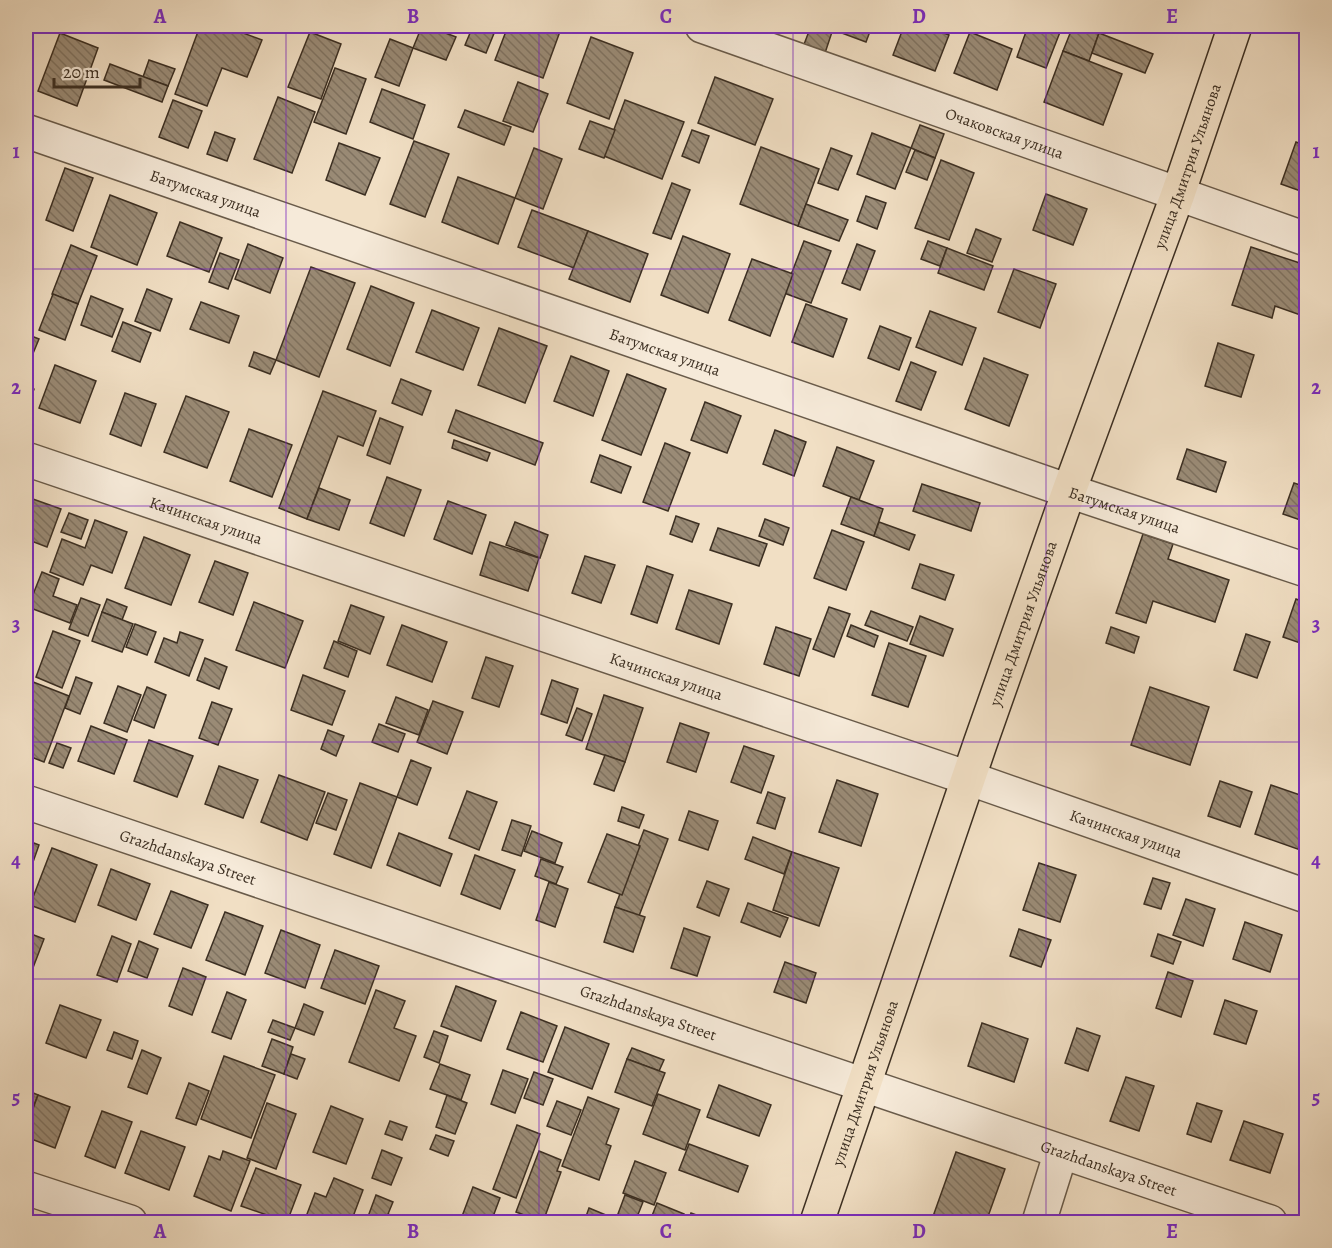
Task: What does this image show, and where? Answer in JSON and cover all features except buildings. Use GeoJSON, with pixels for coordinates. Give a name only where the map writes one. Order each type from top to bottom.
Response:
{"type":"FeatureCollection","features":[{"type":"Feature","properties":{"kind":"main road","name":"улица Дмитрия Ульянова"},"geometry":{"type":"LineString","coordinates":[[817,1222],[968,778],[1069,491],[1178,195],[1235,26]]}},
{"type":"Feature","properties":{"kind":"street","name":"Очаковская улица"},"geometry":{"type":"LineString","coordinates":[[702,26],[1306,239]]}},
{"type":"Feature","properties":{"kind":"street","name":"Батумская улица"},"geometry":{"type":"LineString","coordinates":[[26,131],[1069,491],[1306,570]]}},
{"type":"Feature","properties":{"kind":"street","name":"Качинская улица"},"geometry":{"type":"LineString","coordinates":[[26,459],[968,778],[1306,896]]}},
{"type":"Feature","properties":{"kind":"street","name":"Grazhdanskaya Street"},"geometry":{"type":"LineString","coordinates":[[26,802],[1270,1222]]}},
{"type":"Feature","properties":{"kind":"street"},"geometry":{"type":"LineString","coordinates":[[1039,1222],[1061,1152]]}},
{"type":"Feature","properties":{"kind":"street"},"geometry":{"type":"LineString","coordinates":[[26,1188],[130,1222]]}}]}
